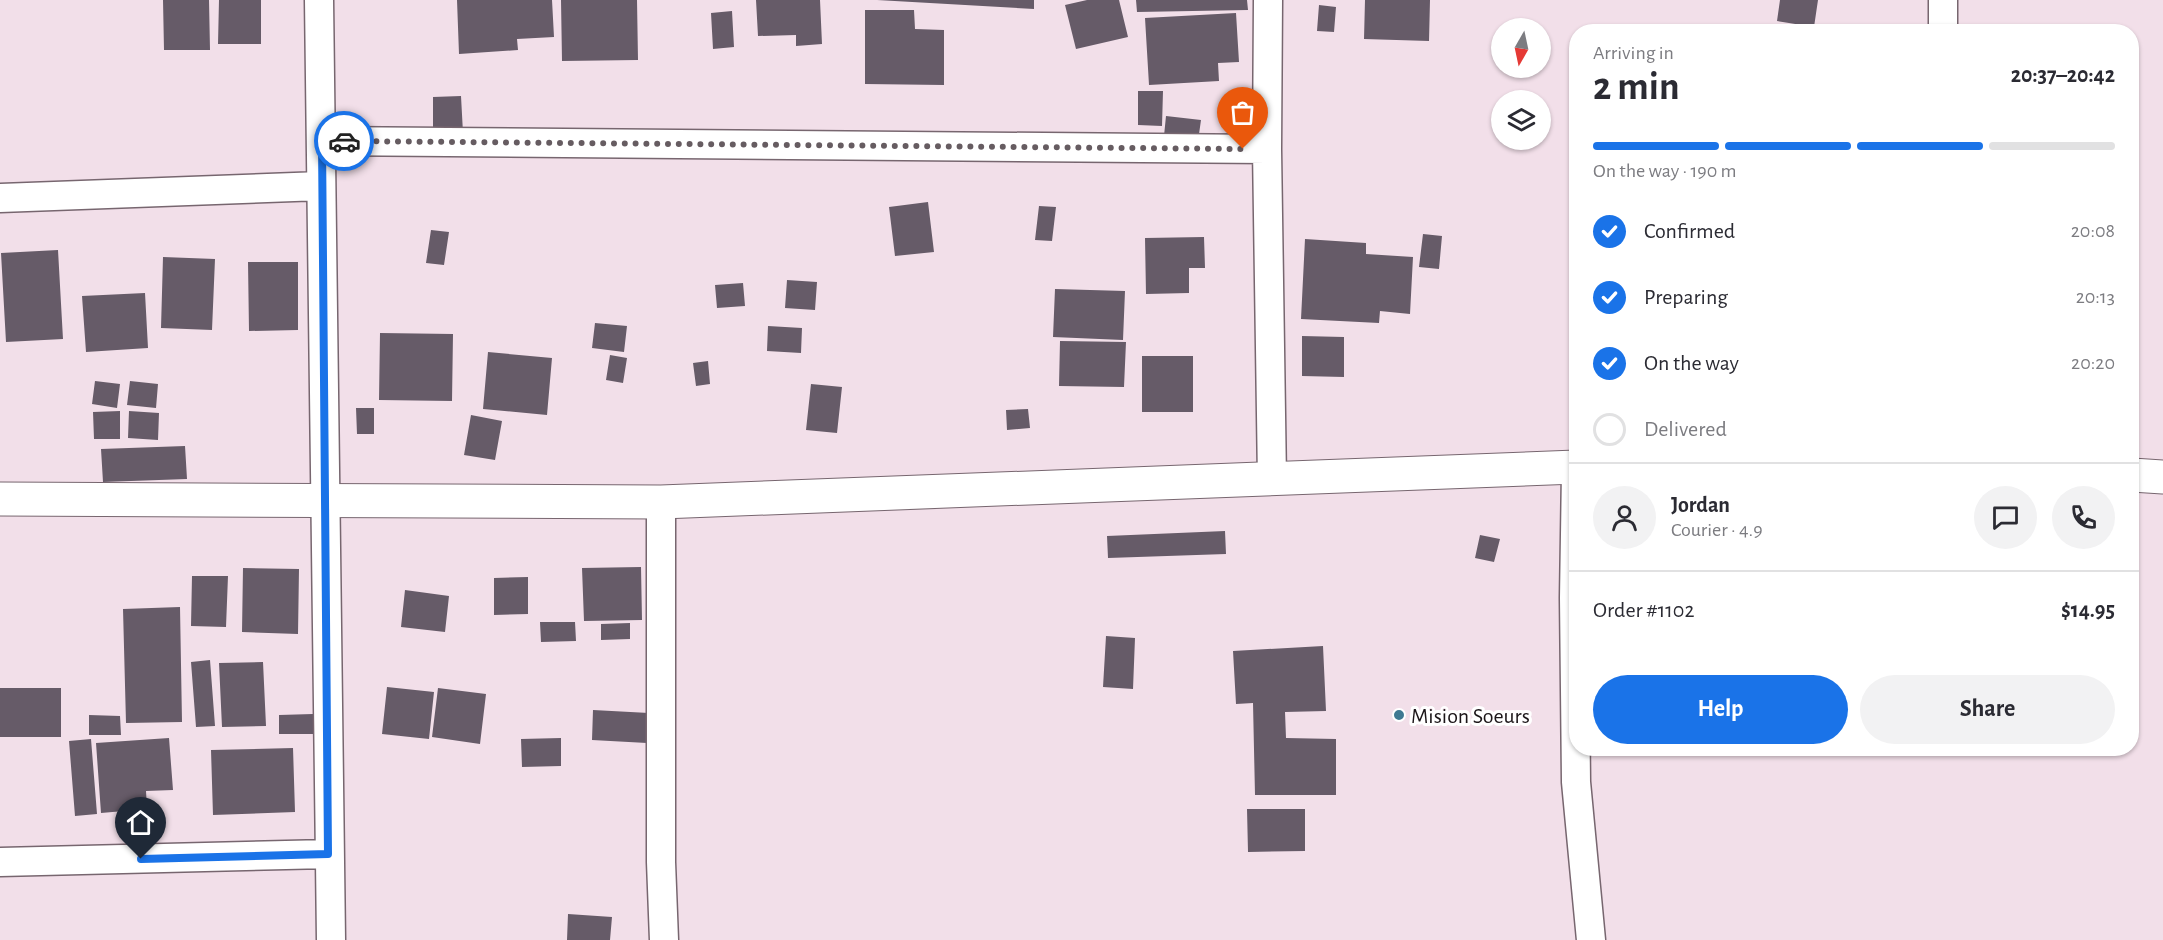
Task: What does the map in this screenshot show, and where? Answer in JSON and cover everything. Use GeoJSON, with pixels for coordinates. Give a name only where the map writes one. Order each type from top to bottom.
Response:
{"type":"FeatureCollection","features":[{"type":"Feature","properties":{"kind":"street"},"geometry":{"type":"LineString","coordinates":[[319,0],[322,141],[323,502],[331,940]]}},
{"type":"Feature","properties":{"kind":"street"},"geometry":{"type":"LineString","coordinates":[[1268,0],[1267,149],[1272,480]]}},
{"type":"Feature","properties":{"kind":"street"},"geometry":{"type":"LineString","coordinates":[[1943,0],[1943,24]]}},
{"type":"Feature","properties":{"kind":"street"},"geometry":{"type":"LineString","coordinates":[[322,141],[1267,149]]}},
{"type":"Feature","properties":{"kind":"street"},"geometry":{"type":"LineString","coordinates":[[0,198],[321,186]]}},
{"type":"Feature","properties":{"kind":"street"},"geometry":{"type":"LineString","coordinates":[[0,499],[661,502],[1569,469]]}},
{"type":"Feature","properties":{"kind":"street"},"geometry":{"type":"LineString","coordinates":[[2139,476],[2163,477]]}},
{"type":"Feature","properties":{"kind":"street"},"geometry":{"type":"LineString","coordinates":[[661,502],[661,862],[664,940]]}},
{"type":"Feature","properties":{"kind":"street"},"geometry":{"type":"LineString","coordinates":[[1576,756],[1576,782],[1591,940]]}},
{"type":"Feature","properties":{"kind":"street"},"geometry":{"type":"LineString","coordinates":[[0,862],[328,854]]}},
{"type":"Feature","properties":{"kind":"building"},"geometry":{"type":"Polygon","coordinates":[[[163,0],[209,0],[210,50],[164,50],[163,0]]]}},
{"type":"Feature","properties":{"kind":"building"},"geometry":{"type":"Polygon","coordinates":[[[219,0],[261,0],[261,44],[218,44],[219,0]]]}},
{"type":"Feature","properties":{"kind":"building"},"geometry":{"type":"Polygon","coordinates":[[[457,0],[552,0],[554,37],[517,39],[518,50],[459,54],[457,0]]]}},
{"type":"Feature","properties":{"kind":"building"},"geometry":{"type":"Polygon","coordinates":[[[561,0],[637,0],[638,60],[562,61],[561,0]]]}},
{"type":"Feature","properties":{"kind":"building"},"geometry":{"type":"Polygon","coordinates":[[[756,0],[820,0],[822,44],[796,46],[796,35],[758,36],[756,0]]]}},
{"type":"Feature","properties":{"kind":"building"},"geometry":{"type":"Polygon","coordinates":[[[877,0],[1034,0],[1034,9],[877,0]]]}},
{"type":"Feature","properties":{"kind":"building"},"geometry":{"type":"Polygon","coordinates":[[[1087,0],[1119,0],[1128,37],[1076,49],[1065,5],[1087,0]]]}},
{"type":"Feature","properties":{"kind":"building"},"geometry":{"type":"Polygon","coordinates":[[[1136,0],[1247,0],[1248,10],[1137,12],[1136,0]]]}},
{"type":"Feature","properties":{"kind":"building"},"geometry":{"type":"Polygon","coordinates":[[[1365,0],[1430,0],[1429,41],[1364,39],[1365,0]]]}},
{"type":"Feature","properties":{"kind":"building"},"geometry":{"type":"Polygon","coordinates":[[[1780,0],[1818,0],[1814,24],[1777,21],[1780,0]]]}},
{"type":"Feature","properties":{"kind":"building"},"geometry":{"type":"Polygon","coordinates":[[[1319,5],[1336,7],[1334,32],[1317,31],[1319,5]]]}},
{"type":"Feature","properties":{"kind":"building"},"geometry":{"type":"Polygon","coordinates":[[[865,10],[914,10],[915,29],[944,30],[944,85],[865,84],[865,10]]]}},
{"type":"Feature","properties":{"kind":"building"},"geometry":{"type":"Polygon","coordinates":[[[732,11],[734,47],[713,49],[711,13],[732,11]]]}},
{"type":"Feature","properties":{"kind":"building"},"geometry":{"type":"Polygon","coordinates":[[[1236,13],[1239,62],[1218,63],[1219,81],[1149,85],[1145,18],[1236,13]]]}},
{"type":"Feature","properties":{"kind":"building"},"geometry":{"type":"Polygon","coordinates":[[[1138,91],[1163,91],[1162,126],[1138,125],[1138,91]]]}},
{"type":"Feature","properties":{"kind":"building"},"geometry":{"type":"Polygon","coordinates":[[[461,96],[463,133],[433,134],[433,97],[461,96]]]}},
{"type":"Feature","properties":{"kind":"building"},"geometry":{"type":"Polygon","coordinates":[[[1166,116],[1201,120],[1198,141],[1164,136],[1166,116]]]}},
{"type":"Feature","properties":{"kind":"building"},"geometry":{"type":"Polygon","coordinates":[[[928,202],[934,252],[895,256],[889,207],[928,202]]]}},
{"type":"Feature","properties":{"kind":"building"},"geometry":{"type":"Polygon","coordinates":[[[1039,206],[1056,207],[1052,241],[1035,240],[1039,206]]]}},
{"type":"Feature","properties":{"kind":"building"},"geometry":{"type":"Polygon","coordinates":[[[431,230],[449,232],[444,265],[426,263],[431,230]]]}},
{"type":"Feature","properties":{"kind":"building"},"geometry":{"type":"Polygon","coordinates":[[[1423,234],[1442,236],[1439,269],[1419,267],[1423,234]]]}},
{"type":"Feature","properties":{"kind":"building"},"geometry":{"type":"Polygon","coordinates":[[[1204,237],[1205,268],[1189,268],[1189,293],[1146,294],[1145,238],[1204,237]]]}},
{"type":"Feature","properties":{"kind":"building"},"geometry":{"type":"Polygon","coordinates":[[[1305,239],[1366,243],[1366,254],[1413,257],[1410,314],[1380,311],[1379,323],[1301,319],[1305,239]]]}},
{"type":"Feature","properties":{"kind":"building"},"geometry":{"type":"Polygon","coordinates":[[[58,250],[63,339],[6,342],[1,253],[58,250]]]}},
{"type":"Feature","properties":{"kind":"building"},"geometry":{"type":"Polygon","coordinates":[[[163,257],[215,259],[212,330],[161,328],[163,257]]]}},
{"type":"Feature","properties":{"kind":"building"},"geometry":{"type":"Polygon","coordinates":[[[248,262],[298,262],[298,330],[249,331],[248,262]]]}},
{"type":"Feature","properties":{"kind":"building"},"geometry":{"type":"Polygon","coordinates":[[[787,280],[817,282],[815,310],[785,308],[787,280]]]}},
{"type":"Feature","properties":{"kind":"building"},"geometry":{"type":"Polygon","coordinates":[[[743,283],[745,306],[717,308],[715,285],[743,283]]]}},
{"type":"Feature","properties":{"kind":"building"},"geometry":{"type":"Polygon","coordinates":[[[1055,289],[1125,291],[1123,340],[1053,337],[1055,289]]]}},
{"type":"Feature","properties":{"kind":"building"},"geometry":{"type":"Polygon","coordinates":[[[145,293],[148,348],[86,352],[82,296],[145,293]]]}},
{"type":"Feature","properties":{"kind":"building"},"geometry":{"type":"Polygon","coordinates":[[[595,323],[627,326],[624,352],[592,348],[595,323]]]}},
{"type":"Feature","properties":{"kind":"building"},"geometry":{"type":"Polygon","coordinates":[[[768,326],[802,328],[801,353],[767,351],[768,326]]]}},
{"type":"Feature","properties":{"kind":"building"},"geometry":{"type":"Polygon","coordinates":[[[380,333],[453,334],[452,401],[379,400],[380,333]]]}},
{"type":"Feature","properties":{"kind":"building"},"geometry":{"type":"Polygon","coordinates":[[[1302,336],[1344,337],[1344,377],[1302,376],[1302,336]]]}},
{"type":"Feature","properties":{"kind":"building"},"geometry":{"type":"Polygon","coordinates":[[[1060,341],[1126,342],[1124,387],[1059,386],[1060,341]]]}},
{"type":"Feature","properties":{"kind":"building"},"geometry":{"type":"Polygon","coordinates":[[[488,352],[552,358],[547,415],[483,409],[488,352]]]}},
{"type":"Feature","properties":{"kind":"building"},"geometry":{"type":"Polygon","coordinates":[[[610,355],[627,358],[623,383],[606,380],[610,355]]]}},
{"type":"Feature","properties":{"kind":"building"},"geometry":{"type":"Polygon","coordinates":[[[1142,356],[1193,356],[1193,412],[1142,412],[1142,356]]]}},
{"type":"Feature","properties":{"kind":"building"},"geometry":{"type":"Polygon","coordinates":[[[708,361],[710,384],[696,386],[693,363],[708,361]]]}},
{"type":"Feature","properties":{"kind":"building"},"geometry":{"type":"Polygon","coordinates":[[[95,381],[120,384],[117,408],[92,404],[95,381]]]}},
{"type":"Feature","properties":{"kind":"building"},"geometry":{"type":"Polygon","coordinates":[[[130,381],[158,384],[156,408],[127,405],[130,381]]]}},
{"type":"Feature","properties":{"kind":"building"},"geometry":{"type":"Polygon","coordinates":[[[811,384],[842,387],[837,433],[806,430],[811,384]]]}},
{"type":"Feature","properties":{"kind":"building"},"geometry":{"type":"Polygon","coordinates":[[[356,408],[374,408],[374,434],[357,434],[356,408]]]}},
{"type":"Feature","properties":{"kind":"building"},"geometry":{"type":"Polygon","coordinates":[[[1028,409],[1030,428],[1007,430],[1006,410],[1028,409]]]}},
{"type":"Feature","properties":{"kind":"building"},"geometry":{"type":"Polygon","coordinates":[[[120,411],[120,439],[94,439],[93,412],[120,411]]]}},
{"type":"Feature","properties":{"kind":"building"},"geometry":{"type":"Polygon","coordinates":[[[129,411],[159,413],[158,440],[128,438],[129,411]]]}},
{"type":"Feature","properties":{"kind":"building"},"geometry":{"type":"Polygon","coordinates":[[[471,415],[502,421],[495,460],[464,455],[471,415]]]}},
{"type":"Feature","properties":{"kind":"building"},"geometry":{"type":"Polygon","coordinates":[[[185,446],[187,479],[103,482],[101,449],[185,446]]]}},
{"type":"Feature","properties":{"kind":"building"},"geometry":{"type":"Polygon","coordinates":[[[1225,531],[1226,554],[1108,558],[1107,536],[1225,531]]]}},
{"type":"Feature","properties":{"kind":"building"},"geometry":{"type":"Polygon","coordinates":[[[1480,535],[1500,539],[1494,562],[1475,558],[1480,535]]]}},
{"type":"Feature","properties":{"kind":"building"},"geometry":{"type":"Polygon","coordinates":[[[641,567],[642,620],[584,621],[582,568],[641,567]]]}},
{"type":"Feature","properties":{"kind":"building"},"geometry":{"type":"Polygon","coordinates":[[[243,568],[299,569],[298,634],[242,632],[243,568]]]}},
{"type":"Feature","properties":{"kind":"building"},"geometry":{"type":"Polygon","coordinates":[[[192,576],[228,576],[226,627],[191,626],[192,576]]]}},
{"type":"Feature","properties":{"kind":"building"},"geometry":{"type":"Polygon","coordinates":[[[528,577],[528,614],[494,615],[494,578],[528,577]]]}},
{"type":"Feature","properties":{"kind":"building"},"geometry":{"type":"Polygon","coordinates":[[[405,590],[449,596],[445,632],[401,627],[405,590]]]}},
{"type":"Feature","properties":{"kind":"building"},"geometry":{"type":"Polygon","coordinates":[[[180,607],[182,722],[126,723],[123,609],[180,607]]]}},
{"type":"Feature","properties":{"kind":"building"},"geometry":{"type":"Polygon","coordinates":[[[540,622],[575,622],[576,641],[541,642],[540,622]]]}},
{"type":"Feature","properties":{"kind":"building"},"geometry":{"type":"Polygon","coordinates":[[[630,623],[630,639],[601,640],[601,624],[630,623]]]}},
{"type":"Feature","properties":{"kind":"building"},"geometry":{"type":"Polygon","coordinates":[[[1106,636],[1135,638],[1133,689],[1103,687],[1106,636]]]}},
{"type":"Feature","properties":{"kind":"building"},"geometry":{"type":"Polygon","coordinates":[[[1323,646],[1326,711],[1285,712],[1286,738],[1336,739],[1336,795],[1255,795],[1253,703],[1236,704],[1233,651],[1323,646]]]}},
{"type":"Feature","properties":{"kind":"building"},"geometry":{"type":"Polygon","coordinates":[[[210,660],[215,726],[196,727],[191,662],[210,660]]]}},
{"type":"Feature","properties":{"kind":"building"},"geometry":{"type":"Polygon","coordinates":[[[263,662],[266,726],[222,727],[219,663],[263,662]]]}},
{"type":"Feature","properties":{"kind":"building"},"geometry":{"type":"Polygon","coordinates":[[[387,687],[434,692],[429,739],[382,734],[387,687]]]}},
{"type":"Feature","properties":{"kind":"building"},"geometry":{"type":"Polygon","coordinates":[[[0,688],[61,688],[61,737],[0,737],[0,688]]]}},
{"type":"Feature","properties":{"kind":"building"},"geometry":{"type":"Polygon","coordinates":[[[438,688],[486,694],[480,744],[432,737],[438,688]]]}},
{"type":"Feature","properties":{"kind":"building"},"geometry":{"type":"Polygon","coordinates":[[[593,710],[649,713],[647,743],[592,740],[593,710]]]}},
{"type":"Feature","properties":{"kind":"building"},"geometry":{"type":"Polygon","coordinates":[[[313,714],[313,734],[279,734],[279,715],[313,714]]]}},
{"type":"Feature","properties":{"kind":"building"},"geometry":{"type":"Polygon","coordinates":[[[89,715],[120,716],[121,735],[89,735],[89,715]]]}},
{"type":"Feature","properties":{"kind":"building"},"geometry":{"type":"Polygon","coordinates":[[[169,738],[173,790],[146,791],[147,809],[101,813],[96,743],[169,738]]]}},
{"type":"Feature","properties":{"kind":"building"},"geometry":{"type":"Polygon","coordinates":[[[561,738],[561,766],[522,767],[521,739],[561,738]]]}},
{"type":"Feature","properties":{"kind":"building"},"geometry":{"type":"Polygon","coordinates":[[[91,739],[97,814],[75,816],[69,741],[91,739]]]}},
{"type":"Feature","properties":{"kind":"building"},"geometry":{"type":"Polygon","coordinates":[[[293,748],[295,812],[213,815],[211,750],[293,748]]]}},
{"type":"Feature","properties":{"kind":"building"},"geometry":{"type":"Polygon","coordinates":[[[1247,809],[1305,809],[1305,851],[1248,852],[1247,809]]]}},
{"type":"Feature","properties":{"kind":"building"},"geometry":{"type":"Polygon","coordinates":[[[568,914],[612,917],[610,940],[567,940],[568,914]]]}},
{"type":"Feature","properties":{"kind":"way so far"},"geometry":{"type":"LineString","coordinates":[[344,141],[1243,149]]}},
{"type":"Feature","properties":{"kind":"place","name":"Mision Soeurs"},"geometry":{"type":"Point","coordinates":[1399,715]}},
{"type":"Feature","properties":{"kind":"route"},"geometry":{"type":"LineString","coordinates":[[141,859],[328,854],[323,502],[322,141],[344,141]]}}]}
